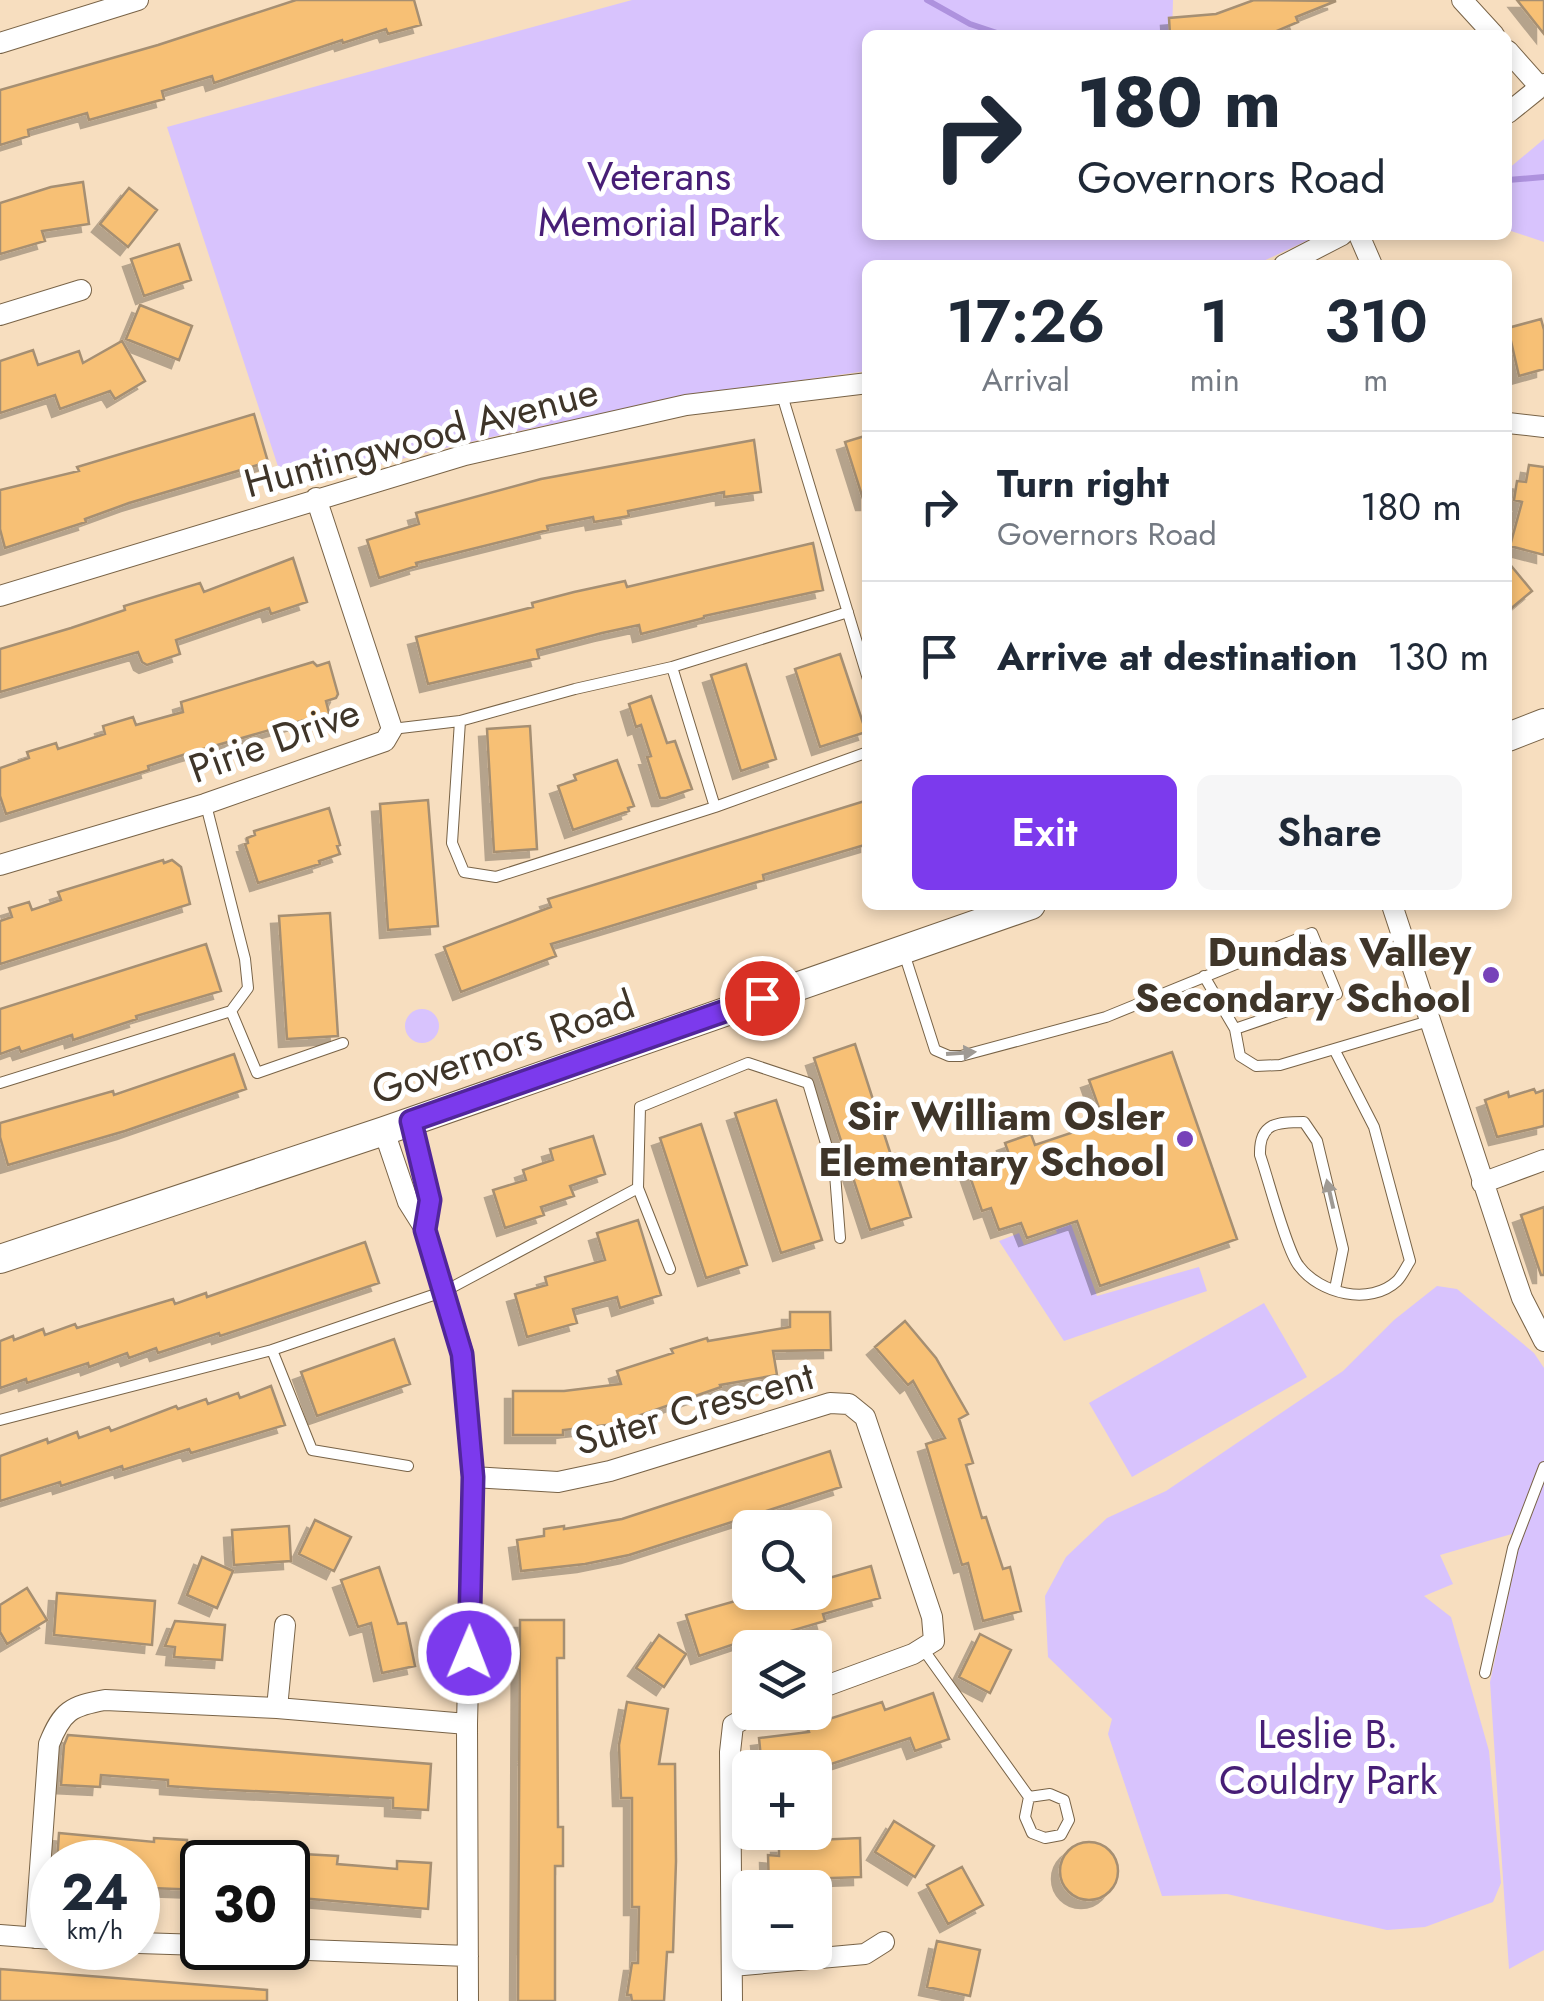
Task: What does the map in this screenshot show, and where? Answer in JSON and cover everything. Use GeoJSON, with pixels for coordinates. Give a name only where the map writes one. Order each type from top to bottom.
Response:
{"type":"FeatureCollection","features":[{"type":"Feature","properties":{"kind":"main road"},"geometry":{"type":"LineString","coordinates":[[1512,735],[1544,723]]}},
{"type":"Feature","properties":{"kind":"main road","name":"Governors Road"},"geometry":{"type":"LineString","coordinates":[[0,1259],[384,1131],[1017,910]]}},
{"type":"Feature","properties":{"kind":"street"},"geometry":{"type":"LineString","coordinates":[[0,43],[138,0]]}},
{"type":"Feature","properties":{"kind":"street"},"geometry":{"type":"LineString","coordinates":[[1462,0],[1489,30]]}},
{"type":"Feature","properties":{"kind":"street"},"geometry":{"type":"LineString","coordinates":[[1512,55],[1542,86],[1512,110]]}},
{"type":"Feature","properties":{"kind":"street"},"geometry":{"type":"LineString","coordinates":[[1294,260],[1332,240]]}},
{"type":"Feature","properties":{"kind":"street"},"geometry":{"type":"LineString","coordinates":[[0,315],[81,290]]}},
{"type":"Feature","properties":{"kind":"street","name":"Huntingwood Avenue"},"geometry":{"type":"LineString","coordinates":[[0,596],[465,455],[668,409],[862,384]]}},
{"type":"Feature","properties":{"kind":"street"},"geometry":{"type":"LineString","coordinates":[[1512,423],[1544,427]]}},
{"type":"Feature","properties":{"kind":"street","name":"Pirie Drive"},"geometry":{"type":"LineString","coordinates":[[0,865],[205,804],[385,741],[392,729],[316,498]]}},
{"type":"Feature","properties":{"kind":"street"},"geometry":{"type":"LineString","coordinates":[[1394,910],[1522,1298],[1544,1341]]}},
{"type":"Feature","properties":{"kind":"street"},"geometry":{"type":"LineString","coordinates":[[411,1121],[430,1200],[425,1230]]}},
{"type":"Feature","properties":{"kind":"street"},"geometry":{"type":"LineString","coordinates":[[384,1131],[408,1202],[425,1230],[462,1354],[473,1477],[468,2001]]}},
{"type":"Feature","properties":{"kind":"street"},"geometry":{"type":"LineString","coordinates":[[1482,1183],[1544,1160]]}},
{"type":"Feature","properties":{"kind":"street","name":"Suter Crescent"},"geometry":{"type":"LineString","coordinates":[[473,1477],[558,1482],[610,1471],[830,1403],[849,1404],[865,1417],[932,1617],[934,1642],[922,1648]]}},
{"type":"Feature","properties":{"kind":"street"},"geometry":{"type":"LineString","coordinates":[[277,1708],[285,1625]]}},
{"type":"Feature","properties":{"kind":"street"},"geometry":{"type":"LineString","coordinates":[[832,1683],[922,1648]]}},
{"type":"Feature","properties":{"kind":"street"},"geometry":{"type":"LineString","coordinates":[[47,1840],[50,1744],[60,1718],[81,1704],[106,1700],[277,1708],[468,1724]]}},
{"type":"Feature","properties":{"kind":"street"},"geometry":{"type":"LineString","coordinates":[[732,1730],[732,1966]]}},
{"type":"Feature","properties":{"kind":"street"},"geometry":{"type":"LineString","coordinates":[[0,1935],[30,1938]]}},
{"type":"Feature","properties":{"kind":"street"},"geometry":{"type":"LineString","coordinates":[[832,1957],[865,1954],[884,1942]]}},
{"type":"Feature","properties":{"kind":"street"},"geometry":{"type":"LineString","coordinates":[[310,1950],[468,1956]]}},
{"type":"Feature","properties":{"kind":"street"},"geometry":{"type":"LineString","coordinates":[[732,1970],[732,2001]]}},
{"type":"Feature","properties":{"kind":"lane"},"geometry":{"type":"LineString","coordinates":[[782,395],[862,658]]}},
{"type":"Feature","properties":{"kind":"lane"},"geometry":{"type":"LineString","coordinates":[[392,729],[460,721],[672,667],[848,612]]}},
{"type":"Feature","properties":{"kind":"lane"},"geometry":{"type":"LineString","coordinates":[[672,667],[715,807]]}},
{"type":"Feature","properties":{"kind":"lane"},"geometry":{"type":"LineString","coordinates":[[460,721],[452,843],[464,872],[496,878],[862,754]]}},
{"type":"Feature","properties":{"kind":"lane"},"geometry":{"type":"LineString","coordinates":[[0,1083],[232,1011],[248,988],[245,958],[205,804]]}},
{"type":"Feature","properties":{"kind":"lane"},"geometry":{"type":"LineString","coordinates":[[902,950],[935,1050],[962,1056],[1106,1016],[1312,933],[1336,994],[1235,1029]]}},
{"type":"Feature","properties":{"kind":"lane"},"geometry":{"type":"LineString","coordinates":[[1204,976],[1235,1029],[1240,1056],[1256,1066],[1280,1065],[1430,1021]]}},
{"type":"Feature","properties":{"kind":"lane"},"geometry":{"type":"LineString","coordinates":[[232,1011],[257,1073],[343,1044]]}},
{"type":"Feature","properties":{"kind":"lane"},"geometry":{"type":"LineString","coordinates":[[1334,1049],[1374,1127],[1410,1261],[1398,1280],[1377,1292],[1355,1296],[1335,1290],[1312,1279],[1296,1264],[1260,1155],[1260,1139],[1268,1128],[1284,1122],[1304,1122],[1317,1141],[1342,1249],[1342,1269],[1335,1290]]}},
{"type":"Feature","properties":{"kind":"lane"},"geometry":{"type":"LineString","coordinates":[[670,1269],[638,1188],[640,1107],[748,1063],[808,1084],[835,1174],[840,1238]]}},
{"type":"Feature","properties":{"kind":"lane"},"geometry":{"type":"LineString","coordinates":[[0,1420],[272,1350],[444,1291],[638,1188]]}},
{"type":"Feature","properties":{"kind":"lane"},"geometry":{"type":"LineString","coordinates":[[272,1350],[312,1450],[408,1466]]}},
{"type":"Feature","properties":{"kind":"lane"},"geometry":{"type":"LineString","coordinates":[[1484,1673],[1512,1548],[1544,1467]]}},
{"type":"Feature","properties":{"kind":"lane"},"geometry":{"type":"LineString","coordinates":[[922,1648],[1029,1797],[1025,1817],[1032,1834],[1045,1838],[1061,1835],[1069,1820],[1064,1800],[1050,1794],[1029,1797]]}},
{"type":"Feature","properties":{"kind":"green space","name":"Veterans Memorial Park"},"geometry":{"type":"Polygon","coordinates":[[[632,0],[1173,0],[1172,30],[862,30],[862,240],[1308,240],[1266,260],[862,260],[862,372],[574,419],[286,491],[167,127],[632,0]]]}},
{"type":"Feature","properties":{"kind":"green space"},"geometry":{"type":"Polygon","coordinates":[[[1544,139],[1544,242],[1512,231],[1512,166],[1544,139]]]}},
{"type":"Feature","properties":{"kind":"green space"},"geometry":{"type":"Polygon","coordinates":[[[422,1009],[434,1014],[439,1026],[434,1038],[422,1043],[410,1038],[405,1026],[410,1014],[422,1009]]]}},
{"type":"Feature","properties":{"kind":"green space"},"geometry":{"type":"Polygon","coordinates":[[[1068,1216],[1097,1296],[1199,1267],[1207,1291],[1064,1341],[999,1241],[1019,1233],[1024,1245],[1057,1233],[1053,1222],[1068,1216]]]}},
{"type":"Feature","properties":{"kind":"green space","name":"Leslie B. Couldry Park"},"geometry":{"type":"Polygon","coordinates":[[[1437,1286],[1457,1289],[1534,1353],[1544,1368],[1544,1950],[1509,1969],[1490,1682],[1522,1531],[1440,1555],[1453,1584],[1424,1596],[1451,1617],[1489,1751],[1501,1883],[1493,1902],[1425,1927],[1387,1930],[1227,1894],[1162,1896],[1108,1734],[1112,1719],[1048,1657],[1045,1596],[1066,1557],[1107,1518],[1166,1491],[1343,1371],[1394,1320],[1437,1286]]]}},
{"type":"Feature","properties":{"kind":"green space"},"geometry":{"type":"Polygon","coordinates":[[[1264,1303],[1307,1377],[1132,1477],[1089,1403],[1264,1303]]]}},
{"type":"Feature","properties":{"kind":"building"},"geometry":{"type":"Polygon","coordinates":[[[296,0],[414,0],[421,25],[388,34],[386,29],[343,43],[342,40],[214,83],[212,76],[162,91],[164,99],[89,120],[87,113],[28,130],[29,136],[0,145],[0,90],[296,0]]]}},
{"type":"Feature","properties":{"kind":"building"},"geometry":{"type":"Polygon","coordinates":[[[1254,0],[1336,1],[1296,17],[1298,22],[1279,30],[1170,30],[1169,18],[1216,14],[1254,0]]]}},
{"type":"Feature","properties":{"kind":"building"},"geometry":{"type":"Polygon","coordinates":[[[1517,0],[1544,0],[1544,34],[1517,0]]]}},
{"type":"Feature","properties":{"kind":"building"},"geometry":{"type":"Polygon","coordinates":[[[83,182],[89,224],[42,231],[45,241],[0,254],[0,203],[51,187],[83,182]]]}},
{"type":"Feature","properties":{"kind":"building"},"geometry":{"type":"Polygon","coordinates":[[[129,188],[157,210],[128,247],[100,224],[129,188]]]}},
{"type":"Feature","properties":{"kind":"building"},"geometry":{"type":"Polygon","coordinates":[[[179,244],[191,280],[144,296],[131,259],[179,244]]]}},
{"type":"Feature","properties":{"kind":"building"},"geometry":{"type":"Polygon","coordinates":[[[140,305],[192,326],[179,360],[126,339],[140,305]]]}},
{"type":"Feature","properties":{"kind":"building"},"geometry":{"type":"Polygon","coordinates":[[[1541,319],[1544,369],[1519,376],[1512,327],[1541,319]]]}},
{"type":"Feature","properties":{"kind":"building"},"geometry":{"type":"Polygon","coordinates":[[[122,341],[145,381],[115,399],[110,391],[60,409],[55,395],[0,413],[0,361],[33,350],[38,365],[79,351],[83,363],[122,341]]]}},
{"type":"Feature","properties":{"kind":"building"},"geometry":{"type":"Polygon","coordinates":[[[254,414],[268,462],[129,503],[85,519],[86,522],[5,548],[0,529],[0,490],[79,471],[77,467],[254,414]]]}},
{"type":"Feature","properties":{"kind":"building"},"geometry":{"type":"Polygon","coordinates":[[[862,437],[862,496],[845,442],[862,437]]]}},
{"type":"Feature","properties":{"kind":"building"},"geometry":{"type":"Polygon","coordinates":[[[754,440],[761,492],[724,497],[724,492],[628,511],[629,516],[594,522],[593,517],[547,526],[548,530],[416,563],[417,566],[379,578],[367,540],[419,524],[416,513],[541,479],[754,440]]]}},
{"type":"Feature","properties":{"kind":"building"},"geometry":{"type":"Polygon","coordinates":[[[1529,465],[1544,467],[1544,555],[1512,547],[1522,502],[1514,500],[1517,481],[1526,482],[1529,465]]]}},
{"type":"Feature","properties":{"kind":"building"},"geometry":{"type":"Polygon","coordinates":[[[813,543],[823,590],[641,634],[639,625],[602,633],[537,650],[539,658],[428,684],[416,637],[533,607],[532,603],[574,592],[625,581],[627,587],[813,543]]]}},
{"type":"Feature","properties":{"kind":"building"},"geometry":{"type":"Polygon","coordinates":[[[293,558],[307,602],[271,614],[269,608],[176,640],[180,654],[147,665],[138,652],[0,692],[0,649],[200,583],[204,592],[293,558]]]}},
{"type":"Feature","properties":{"kind":"building"},"geometry":{"type":"Polygon","coordinates":[[[1512,567],[1532,591],[1512,608],[1512,567]]]}},
{"type":"Feature","properties":{"kind":"building"},"geometry":{"type":"Polygon","coordinates":[[[840,654],[862,720],[862,733],[820,747],[795,669],[840,654]]]}},
{"type":"Feature","properties":{"kind":"building"},"geometry":{"type":"Polygon","coordinates":[[[313,662],[317,666],[329,662],[338,694],[326,701],[329,713],[186,754],[148,766],[149,770],[6,814],[0,796],[0,768],[29,758],[27,752],[56,743],[58,749],[105,734],[103,726],[133,717],[136,725],[183,712],[181,702],[313,662]]]}},
{"type":"Feature","properties":{"kind":"building"},"geometry":{"type":"Polygon","coordinates":[[[746,664],[776,759],[741,771],[711,675],[746,664]]]}},
{"type":"Feature","properties":{"kind":"building"},"geometry":{"type":"Polygon","coordinates":[[[651,696],[667,743],[675,741],[692,789],[666,798],[660,798],[641,725],[636,727],[629,704],[651,696]]]}},
{"type":"Feature","properties":{"kind":"building"},"geometry":{"type":"Polygon","coordinates":[[[530,726],[537,849],[494,852],[487,729],[530,726]]]}},
{"type":"Feature","properties":{"kind":"building"},"geometry":{"type":"Polygon","coordinates":[[[617,760],[634,806],[573,830],[558,786],[576,780],[574,775],[617,760]]]}},
{"type":"Feature","properties":{"kind":"building"},"geometry":{"type":"Polygon","coordinates":[[[428,800],[438,926],[388,930],[380,804],[428,800]]]}},
{"type":"Feature","properties":{"kind":"building"},"geometry":{"type":"Polygon","coordinates":[[[862,802],[862,846],[763,875],[764,880],[551,944],[556,956],[461,992],[444,947],[551,907],[548,899],[862,802]]]}},
{"type":"Feature","properties":{"kind":"building"},"geometry":{"type":"Polygon","coordinates":[[[329,808],[340,854],[258,883],[245,844],[247,838],[255,835],[254,831],[329,808]]]}},
{"type":"Feature","properties":{"kind":"building"},"geometry":{"type":"Polygon","coordinates":[[[172,860],[181,867],[190,904],[0,964],[0,921],[12,917],[9,908],[29,902],[32,910],[61,900],[58,892],[172,860]]]}},
{"type":"Feature","properties":{"kind":"building"},"geometry":{"type":"Polygon","coordinates":[[[330,913],[338,1036],[287,1039],[279,916],[330,913]]]}},
{"type":"Feature","properties":{"kind":"building"},"geometry":{"type":"Polygon","coordinates":[[[206,944],[221,991],[73,1040],[72,1035],[21,1052],[19,1047],[0,1054],[0,1009],[206,944]]]}},
{"type":"Feature","properties":{"kind":"building"},"geometry":{"type":"Polygon","coordinates":[[[855,1044],[911,1217],[870,1230],[814,1058],[855,1044]]]}},
{"type":"Feature","properties":{"kind":"building"},"geometry":{"type":"Polygon","coordinates":[[[1172,1052],[1237,1239],[1100,1286],[1077,1221],[1027,1238],[1021,1223],[999,1230],[991,1208],[982,1211],[968,1171],[1010,1157],[1005,1143],[1031,1134],[1035,1145],[1104,1122],[1089,1080],[1172,1052]]]}},
{"type":"Feature","properties":{"kind":"building"},"geometry":{"type":"Polygon","coordinates":[[[234,1054],[246,1089],[125,1131],[8,1165],[0,1123],[113,1091],[114,1095],[234,1054]]]}},
{"type":"Feature","properties":{"kind":"building"},"geometry":{"type":"Polygon","coordinates":[[[1534,1089],[1536,1093],[1544,1090],[1544,1126],[1497,1137],[1485,1100],[1534,1089]]]}},
{"type":"Feature","properties":{"kind":"building"},"geometry":{"type":"Polygon","coordinates":[[[776,1100],[822,1240],[781,1253],[735,1113],[776,1100]]]}},
{"type":"Feature","properties":{"kind":"building"},"geometry":{"type":"Polygon","coordinates":[[[701,1124],[747,1265],[706,1278],[660,1138],[701,1124]]]}},
{"type":"Feature","properties":{"kind":"building"},"geometry":{"type":"Polygon","coordinates":[[[593,1136],[605,1174],[570,1186],[574,1196],[541,1207],[544,1215],[505,1228],[493,1190],[526,1180],[523,1170],[553,1160],[550,1149],[593,1136]]]}},
{"type":"Feature","properties":{"kind":"building"},"geometry":{"type":"Polygon","coordinates":[[[1544,1207],[1544,1275],[1541,1275],[1521,1215],[1544,1207]]]}},
{"type":"Feature","properties":{"kind":"building"},"geometry":{"type":"Polygon","coordinates":[[[638,1220],[661,1295],[620,1308],[617,1297],[573,1309],[577,1323],[527,1337],[515,1294],[547,1285],[545,1277],[605,1260],[597,1233],[638,1220]]]}},
{"type":"Feature","properties":{"kind":"building"},"geometry":{"type":"Polygon","coordinates":[[[365,1242],[379,1283],[220,1336],[219,1333],[158,1353],[156,1348],[129,1358],[127,1353],[89,1367],[88,1363],[0,1388],[0,1341],[43,1329],[45,1335],[75,1324],[77,1328],[173,1299],[175,1304],[206,1293],[207,1297],[365,1242]]]}},
{"type":"Feature","properties":{"kind":"building"},"geometry":{"type":"Polygon","coordinates":[[[790,1312],[830,1312],[831,1350],[773,1351],[777,1375],[720,1385],[615,1424],[563,1430],[563,1435],[513,1435],[513,1391],[564,1391],[621,1384],[617,1371],[673,1353],[671,1349],[707,1338],[708,1341],[790,1327],[790,1312]]]}},
{"type":"Feature","properties":{"kind":"building"},"geometry":{"type":"Polygon","coordinates":[[[905,1321],[936,1358],[968,1414],[959,1419],[973,1463],[966,1465],[1003,1569],[1010,1567],[1021,1611],[983,1621],[968,1563],[962,1565],[926,1444],[945,1438],[913,1381],[908,1385],[875,1347],[905,1321]]]}},
{"type":"Feature","properties":{"kind":"building"},"geometry":{"type":"Polygon","coordinates":[[[394,1339],[410,1384],[317,1416],[301,1372],[394,1339]]]}},
{"type":"Feature","properties":{"kind":"building"},"geometry":{"type":"Polygon","coordinates":[[[271,1386],[285,1425],[0,1501],[0,1456],[47,1439],[48,1443],[77,1432],[79,1438],[109,1427],[111,1431],[176,1406],[178,1409],[206,1399],[208,1404],[238,1393],[240,1398],[271,1386]]]}},
{"type":"Feature","properties":{"kind":"building"},"geometry":{"type":"Polygon","coordinates":[[[830,1451],[841,1487],[769,1510],[732,1510],[732,1522],[629,1555],[521,1571],[517,1540],[544,1536],[544,1529],[622,1519],[830,1451]]]}},
{"type":"Feature","properties":{"kind":"building"},"geometry":{"type":"Polygon","coordinates":[[[315,1520],[351,1537],[334,1571],[299,1554],[315,1520]]]}},
{"type":"Feature","properties":{"kind":"building"},"geometry":{"type":"Polygon","coordinates":[[[289,1526],[291,1561],[234,1565],[232,1530],[289,1526]]]}},
{"type":"Feature","properties":{"kind":"building"},"geometry":{"type":"Polygon","coordinates":[[[202,1557],[233,1571],[217,1608],[187,1595],[202,1557]]]}},
{"type":"Feature","properties":{"kind":"building"},"geometry":{"type":"Polygon","coordinates":[[[871,1566],[880,1598],[823,1614],[825,1621],[794,1630],[732,1630],[732,1645],[699,1656],[686,1615],[732,1602],[732,1610],[832,1610],[832,1577],[871,1566]]]}},
{"type":"Feature","properties":{"kind":"building"},"geometry":{"type":"Polygon","coordinates":[[[379,1567],[398,1624],[406,1623],[415,1666],[382,1673],[371,1623],[358,1627],[341,1580],[379,1567]]]}},
{"type":"Feature","properties":{"kind":"building"},"geometry":{"type":"Polygon","coordinates":[[[27,1588],[47,1620],[7,1644],[0,1632],[0,1605],[27,1588]]]}},
{"type":"Feature","properties":{"kind":"building"},"geometry":{"type":"Polygon","coordinates":[[[57,1593],[155,1601],[152,1645],[54,1635],[57,1593]]]}},
{"type":"Feature","properties":{"kind":"building"},"geometry":{"type":"Polygon","coordinates":[[[520,1620],[564,1620],[564,1658],[557,1658],[558,1827],[563,1827],[563,1866],[555,1866],[555,2001],[518,2001],[520,1620]]]}},
{"type":"Feature","properties":{"kind":"building"},"geometry":{"type":"Polygon","coordinates":[[[175,1621],[225,1625],[222,1660],[174,1657],[175,1647],[165,1646],[175,1621]]]}},
{"type":"Feature","properties":{"kind":"building"},"geometry":{"type":"Polygon","coordinates":[[[980,1634],[1011,1650],[990,1693],[959,1677],[980,1634]]]}},
{"type":"Feature","properties":{"kind":"building"},"geometry":{"type":"Polygon","coordinates":[[[659,1635],[686,1654],[664,1687],[636,1668],[659,1635]]]}},
{"type":"Feature","properties":{"kind":"building"},"geometry":{"type":"Polygon","coordinates":[[[933,1693],[949,1739],[915,1751],[910,1738],[832,1764],[832,1750],[760,1750],[759,1738],[832,1730],[832,1718],[882,1702],[885,1710],[933,1693]]]}},
{"type":"Feature","properties":{"kind":"building"},"geometry":{"type":"Polygon","coordinates":[[[627,1702],[668,1709],[659,1764],[675,1764],[673,1952],[667,1952],[664,2001],[632,2001],[631,1995],[627,1995],[632,1963],[638,1963],[639,1907],[632,1907],[632,1798],[621,1798],[619,1745],[627,1702]]]}},
{"type":"Feature","properties":{"kind":"building"},"geometry":{"type":"Polygon","coordinates":[[[68,1735],[431,1764],[428,1810],[393,1808],[393,1798],[168,1786],[168,1780],[101,1775],[100,1787],[61,1785],[68,1735]]]}},
{"type":"Feature","properties":{"kind":"building"},"geometry":{"type":"Polygon","coordinates":[[[894,1821],[934,1846],[915,1877],[875,1852],[894,1821]]]}},
{"type":"Feature","properties":{"kind":"building"},"geometry":{"type":"Polygon","coordinates":[[[59,1833],[133,1840],[59,1840],[59,1833]]]}},
{"type":"Feature","properties":{"kind":"building"},"geometry":{"type":"Polygon","coordinates":[[[154,1838],[187,1840],[180,1840],[180,1889],[160,1888],[160,1840],[154,1838]]]}},
{"type":"Feature","properties":{"kind":"building"},"geometry":{"type":"Polygon","coordinates":[[[860,1838],[861,1877],[832,1878],[832,1870],[768,1870],[768,1855],[779,1856],[779,1850],[832,1850],[832,1839],[860,1838]]]}},
{"type":"Feature","properties":{"kind":"building"},"geometry":{"type":"Polygon","coordinates":[[[1089,1842],[1109,1851],[1118,1871],[1109,1891],[1089,1900],[1069,1891],[1060,1871],[1069,1851],[1089,1842]]]}},
{"type":"Feature","properties":{"kind":"building"},"geometry":{"type":"Polygon","coordinates":[[[310,1854],[338,1856],[337,1864],[397,1869],[397,1861],[431,1863],[428,1909],[310,1899],[310,1854]]]}},
{"type":"Feature","properties":{"kind":"building"},"geometry":{"type":"Polygon","coordinates":[[[962,1867],[983,1905],[948,1924],[927,1885],[962,1867]]]}},
{"type":"Feature","properties":{"kind":"building"},"geometry":{"type":"Polygon","coordinates":[[[937,1941],[980,1950],[970,1996],[927,1987],[937,1941]]]}},
{"type":"Feature","properties":{"kind":"building"},"geometry":{"type":"Polygon","coordinates":[[[0,1969],[267,1990],[267,2001],[0,2001],[0,1969]]]}},
{"type":"Feature","properties":{"kind":"waterway"},"geometry":{"type":"LineString","coordinates":[[927,0],[988,30]]}},
{"type":"Feature","properties":{"kind":"waterway"},"geometry":{"type":"LineString","coordinates":[[1512,180],[1544,177]]}},
{"type":"Feature","properties":{"kind":"place","name":"Dundas Valley Secondary School"},"geometry":{"type":"Point","coordinates":[1491,975]}},
{"type":"Feature","properties":{"kind":"place","name":"Sir William Osler Elementary School"},"geometry":{"type":"Point","coordinates":[1185,1139]}},
{"type":"Feature","properties":{"kind":"route"},"geometry":{"type":"LineString","coordinates":[[469,1653],[473,1477],[462,1354],[425,1230],[430,1200],[411,1121],[762,998]]}}]}
